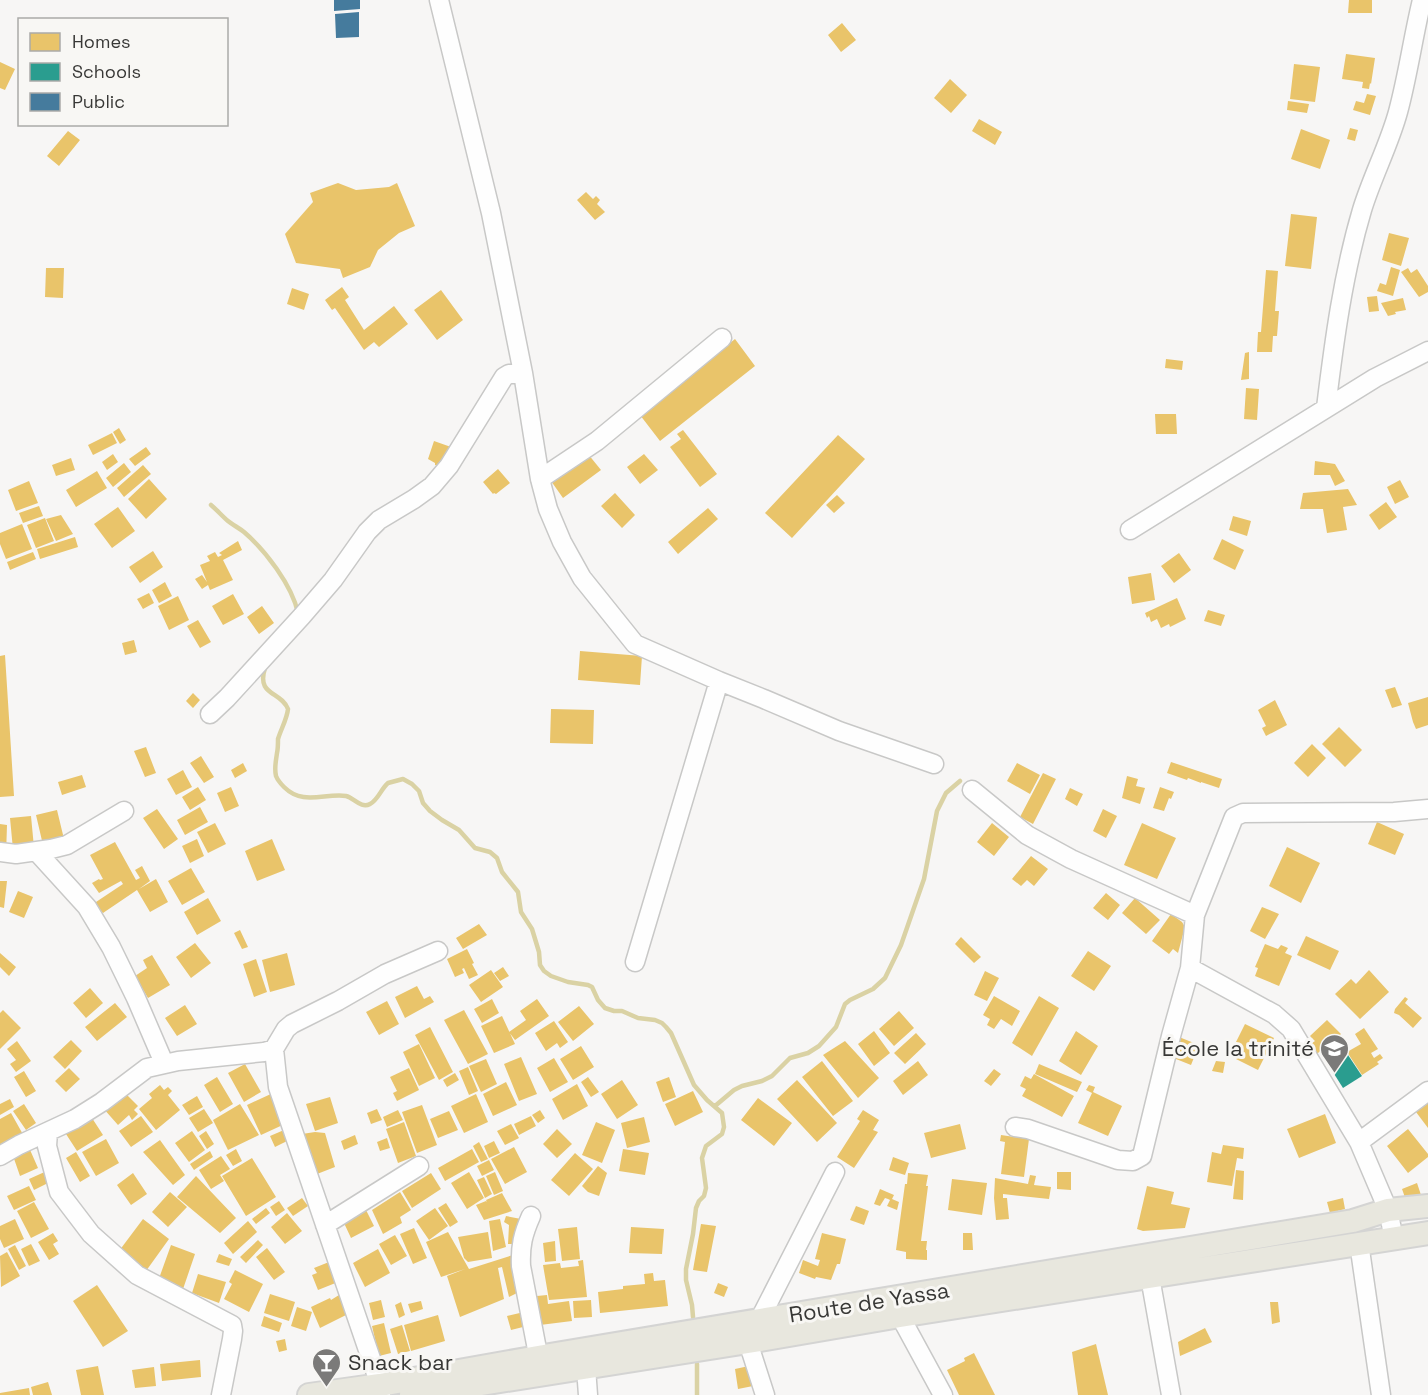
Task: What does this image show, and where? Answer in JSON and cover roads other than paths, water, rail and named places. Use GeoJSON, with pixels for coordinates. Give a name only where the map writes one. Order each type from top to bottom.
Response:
{"type":"FeatureCollection","features":[{"type":"Feature","properties":{"kind":"main road","name":"Route de Yassa"},"geometry":{"type":"LineString","coordinates":[[411,1395],[497,1388],[540,1366],[585,1368],[748,1342],[895,1307],[1353,1221],[1388,1210],[1428,1206]]}},
{"type":"Feature","properties":{"kind":"main road","name":"Route de Yassa"},"geometry":{"type":"LineString","coordinates":[[309,1395],[381,1390],[540,1366],[760,1319],[895,1307],[1150,1276],[1428,1233]]}},
{"type":"Feature","properties":{"kind":"street"},"geometry":{"type":"LineString","coordinates":[[439,0],[490,213],[524,373],[540,479],[558,534],[582,578],[635,644],[839,731],[934,764]]}},
{"type":"Feature","properties":{"kind":"street"},"geometry":{"type":"LineString","coordinates":[[1326,408],[1345,281],[1362,210],[1397,114],[1422,0]]}},
{"type":"Feature","properties":{"kind":"street"},"geometry":{"type":"LineString","coordinates":[[540,479],[597,441],[722,338]]}},
{"type":"Feature","properties":{"kind":"street"},"geometry":{"type":"LineString","coordinates":[[1130,530],[1375,378],[1428,351]]}},
{"type":"Feature","properties":{"kind":"street"},"geometry":{"type":"LineString","coordinates":[[210,714],[302,616],[333,580],[367,532],[379,520],[432,486],[449,466],[504,377],[509,374],[524,373]]}},
{"type":"Feature","properties":{"kind":"street"},"geometry":{"type":"LineString","coordinates":[[635,962],[718,681]]}},
{"type":"Feature","properties":{"kind":"street"},"geometry":{"type":"LineString","coordinates":[[972,790],[1027,835],[1071,860],[1195,915]]}},
{"type":"Feature","properties":{"kind":"street"},"geometry":{"type":"LineString","coordinates":[[1015,1127],[1037,1132],[1118,1160],[1133,1161],[1142,1156],[1190,968],[1195,915],[1233,817],[1243,813],[1394,812],[1428,809]]}},
{"type":"Feature","properties":{"kind":"street"},"geometry":{"type":"LineString","coordinates":[[0,852],[16,854],[67,845],[124,811]]}},
{"type":"Feature","properties":{"kind":"street"},"geometry":{"type":"LineString","coordinates":[[36,850],[87,907],[111,947],[164,1063]]}},
{"type":"Feature","properties":{"kind":"street"},"geometry":{"type":"LineString","coordinates":[[381,1390],[278,1087],[274,1049],[286,1029],[292,1024],[385,974],[438,951]]}},
{"type":"Feature","properties":{"kind":"street"},"geometry":{"type":"LineString","coordinates":[[1190,968],[1274,1014],[1291,1029],[1359,1142],[1388,1210],[1394,1239]]}},
{"type":"Feature","properties":{"kind":"street"},"geometry":{"type":"LineString","coordinates":[[0,1156],[75,1119],[147,1068],[164,1063],[274,1049]]}},
{"type":"Feature","properties":{"kind":"street"},"geometry":{"type":"LineString","coordinates":[[1359,1142],[1428,1091]]}},
{"type":"Feature","properties":{"kind":"street"},"geometry":{"type":"LineString","coordinates":[[48,1132],[47,1146],[59,1192],[91,1234],[136,1275],[232,1325],[232,1339],[221,1395]]}},
{"type":"Feature","properties":{"kind":"street"},"geometry":{"type":"LineString","coordinates":[[326,1225],[419,1166]]}},
{"type":"Feature","properties":{"kind":"street"},"geometry":{"type":"LineString","coordinates":[[765,1395],[748,1342],[835,1172]]}},
{"type":"Feature","properties":{"kind":"street"},"geometry":{"type":"LineString","coordinates":[[531,1216],[523,1235],[520,1251],[540,1366]]}},
{"type":"Feature","properties":{"kind":"street"},"geometry":{"type":"LineString","coordinates":[[1359,1244],[1381,1395]]}},
{"type":"Feature","properties":{"kind":"street"},"geometry":{"type":"LineString","coordinates":[[1150,1276],[1171,1395]]}},
{"type":"Feature","properties":{"kind":"street"},"geometry":{"type":"LineString","coordinates":[[895,1307],[943,1395]]}},
{"type":"Feature","properties":{"kind":"street"},"geometry":{"type":"LineString","coordinates":[[585,1368],[588,1395]]}},
{"type":"Feature","properties":{"kind":"waterway"},"geometry":{"type":"LineString","coordinates":[[211,505],[244,532],[269,558],[290,591],[298,613]]}},
{"type":"Feature","properties":{"kind":"waterway"},"geometry":{"type":"LineString","coordinates":[[265,668],[263,677],[266,689],[285,703],[288,709],[278,739],[275,767],[277,778],[284,787],[299,796],[314,798],[346,796],[367,805],[375,800],[388,783],[403,779],[412,784],[419,791],[423,803],[430,811],[459,830],[475,848],[490,852],[497,858],[502,872],[518,892],[521,912],[532,929],[539,952],[540,965],[544,971],[568,982],[588,985],[592,987],[605,1008],[622,1011],[638,1018],[655,1020],[662,1023],[671,1033],[694,1085],[722,1113],[724,1127],[722,1134],[706,1146],[702,1158],[706,1188],[696,1208],[686,1269],[693,1317]]}},
{"type":"Feature","properties":{"kind":"waterway"},"geometry":{"type":"LineString","coordinates":[[715,1106],[734,1090],[772,1076],[790,1058],[808,1053],[819,1046],[836,1027],[845,1004],[873,989],[885,978],[901,945],[924,879],[937,811],[946,793],[960,781]]}},
{"type":"Feature","properties":{"kind":"waterway"},"geometry":{"type":"LineString","coordinates":[[697,1364],[697,1395]]}},
{"type":"Feature","properties":{"kind":"place","name":"École la trinité"},"geometry":{"type":"Point","coordinates":[1335,1074]}},
{"type":"Feature","properties":{"kind":"place","name":"Snack bar"},"geometry":{"type":"Point","coordinates":[327,1388]}}]}
